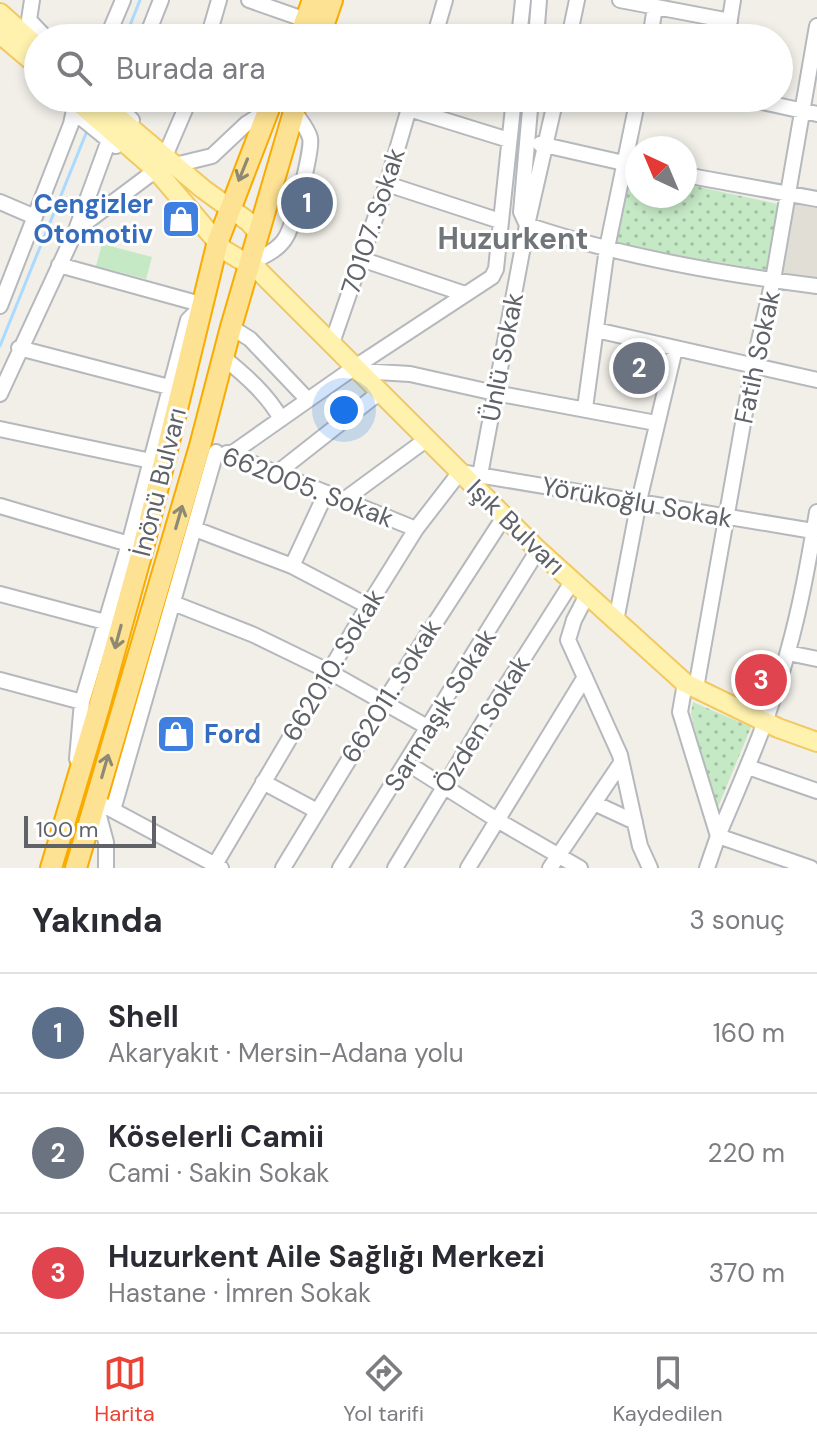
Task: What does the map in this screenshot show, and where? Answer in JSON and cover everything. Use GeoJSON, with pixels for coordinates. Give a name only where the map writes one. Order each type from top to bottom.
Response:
{"type":"FeatureCollection","features":[{"type":"Feature","properties":{"kind":"highway"},"geometry":{"type":"LineString","coordinates":[[305,24],[313,0]]}},
{"type":"Feature","properties":{"kind":"highway"},"geometry":{"type":"LineString","coordinates":[[324,24],[332,0]]}},
{"type":"Feature","properties":{"kind":"highway","name":"İnönü Bulvarı"},"geometry":{"type":"LineString","coordinates":[[51,868],[143,548],[218,241],[267,112]]}},
{"type":"Feature","properties":{"kind":"highway","name":"İnönü Bulvarı"},"geometry":{"type":"LineString","coordinates":[[76,868],[104,805],[216,450],[224,358],[231,327],[294,112]]}},
{"type":"Feature","properties":{"kind":"main road"},"geometry":{"type":"LineString","coordinates":[[0,13],[9,34],[24,51]]}},
{"type":"Feature","properties":{"kind":"main road"},"geometry":{"type":"LineString","coordinates":[[99,112],[163,162],[249,222],[259,234]]}},
{"type":"Feature","properties":{"kind":"main road","name":"Işık Bulvarı"},"geometry":{"type":"LineString","coordinates":[[163,162],[224,250],[250,263],[572,582],[691,686],[817,742]]}},
{"type":"Feature","properties":{"kind":"street"},"geometry":{"type":"LineString","coordinates":[[32,0],[29,20],[33,24]]}},
{"type":"Feature","properties":{"kind":"street"},"geometry":{"type":"LineString","coordinates":[[113,24],[123,0]]}},
{"type":"Feature","properties":{"kind":"street"},"geometry":{"type":"LineString","coordinates":[[152,24],[161,0]]}},
{"type":"Feature","properties":{"kind":"street"},"geometry":{"type":"LineString","coordinates":[[212,24],[219,0]]}},
{"type":"Feature","properties":{"kind":"street"},"geometry":{"type":"LineString","coordinates":[[249,0],[294,24]]}},
{"type":"Feature","properties":{"kind":"street"},"geometry":{"type":"LineString","coordinates":[[439,24],[445,0]]}},
{"type":"Feature","properties":{"kind":"street"},"geometry":{"type":"LineString","coordinates":[[520,24],[523,0]]}},
{"type":"Feature","properties":{"kind":"street"},"geometry":{"type":"LineString","coordinates":[[537,24],[539,0]]}},
{"type":"Feature","properties":{"kind":"street"},"geometry":{"type":"LineString","coordinates":[[572,24],[577,0]]}},
{"type":"Feature","properties":{"kind":"street"},"geometry":{"type":"LineString","coordinates":[[620,0],[730,21]]}},
{"type":"Feature","properties":{"kind":"street"},"geometry":{"type":"LineString","coordinates":[[729,24],[733,0]]}},
{"type":"Feature","properties":{"kind":"street"},"geometry":{"type":"LineString","coordinates":[[652,24],[655,7]]}},
{"type":"Feature","properties":{"kind":"street","name":"Fatih Sokak"},"geometry":{"type":"LineString","coordinates":[[718,836],[680,712],[691,686],[773,280],[817,26]]}},
{"type":"Feature","properties":{"kind":"street"},"geometry":{"type":"LineString","coordinates":[[793,109],[817,114]]}},
{"type":"Feature","properties":{"kind":"street"},"geometry":{"type":"LineString","coordinates":[[99,112],[163,162],[212,156],[261,112]]}},
{"type":"Feature","properties":{"kind":"street"},"geometry":{"type":"LineString","coordinates":[[0,306],[35,217],[99,112]]}},
{"type":"Feature","properties":{"kind":"street"},"geometry":{"type":"LineString","coordinates":[[0,394],[76,230],[99,112]]}},
{"type":"Feature","properties":{"kind":"street"},"geometry":{"type":"LineString","coordinates":[[76,230],[163,162],[184,112]]}},
{"type":"Feature","properties":{"kind":"street"},"geometry":{"type":"LineString","coordinates":[[250,263],[273,251],[286,238],[311,149],[310,137],[299,112]]}},
{"type":"Feature","properties":{"kind":"street","name":"70107. Sokak"},"geometry":{"type":"LineString","coordinates":[[332,343],[408,112]]}},
{"type":"Feature","properties":{"kind":"street"},"geometry":{"type":"LineString","coordinates":[[435,112],[509,140]]}},
{"type":"Feature","properties":{"kind":"street"},"geometry":{"type":"LineString","coordinates":[[106,868],[104,805],[173,603],[216,450],[281,419],[465,294],[483,285],[496,269],[512,112]]}},
{"type":"Feature","properties":{"kind":"street"},"geometry":{"type":"LineString","coordinates":[[530,112],[521,212],[527,225],[607,248],[817,286]]}},
{"type":"Feature","properties":{"kind":"street","name":"Ünlü Sokak"},"geometry":{"type":"LineString","coordinates":[[480,475],[527,225],[553,112]]}},
{"type":"Feature","properties":{"kind":"street"},"geometry":{"type":"LineString","coordinates":[[634,136],[637,112]]}},
{"type":"Feature","properties":{"kind":"street"},"geometry":{"type":"LineString","coordinates":[[527,142],[625,164]]}},
{"type":"Feature","properties":{"kind":"street"},"geometry":{"type":"LineString","coordinates":[[697,177],[817,199]]}},
{"type":"Feature","properties":{"kind":"street"},"geometry":{"type":"LineString","coordinates":[[387,184],[500,221]]}},
{"type":"Feature","properties":{"kind":"street"},"geometry":{"type":"LineString","coordinates":[[585,408],[607,248],[625,186]]}},
{"type":"Feature","properties":{"kind":"street"},"geometry":{"type":"LineString","coordinates":[[0,202],[35,217]]}},
{"type":"Feature","properties":{"kind":"street"},"geometry":{"type":"LineString","coordinates":[[361,259],[465,294]]}},
{"type":"Feature","properties":{"kind":"street"},"geometry":{"type":"LineString","coordinates":[[59,265],[204,305]]}},
{"type":"Feature","properties":{"kind":"street"},"geometry":{"type":"LineString","coordinates":[[75,789],[82,702],[129,544],[188,320],[204,305]]}},
{"type":"Feature","properties":{"kind":"street"},"geometry":{"type":"LineString","coordinates":[[231,327],[250,339],[308,400]]}},
{"type":"Feature","properties":{"kind":"street"},"geometry":{"type":"LineString","coordinates":[[596,330],[817,380]]}},
{"type":"Feature","properties":{"kind":"street"},"geometry":{"type":"LineString","coordinates":[[19,348],[169,387]]}},
{"type":"Feature","properties":{"kind":"street"},"geometry":{"type":"LineString","coordinates":[[616,621],[639,501],[675,349]]}},
{"type":"Feature","properties":{"kind":"street"},"geometry":{"type":"LineString","coordinates":[[224,358],[246,375],[281,419]]}},
{"type":"Feature","properties":{"kind":"street"},"geometry":{"type":"LineString","coordinates":[[358,369],[410,374],[656,423]]}},
{"type":"Feature","properties":{"kind":"street"},"geometry":{"type":"LineString","coordinates":[[277,473],[380,392]]}},
{"type":"Feature","properties":{"kind":"street"},"geometry":{"type":"LineString","coordinates":[[0,429],[151,461]]}},
{"type":"Feature","properties":{"kind":"street"},"geometry":{"type":"LineString","coordinates":[[344,500],[427,439]]}},
{"type":"Feature","properties":{"kind":"street","name":"662005. Sokak"},"geometry":{"type":"LineString","coordinates":[[216,450],[416,529]]}},
{"type":"Feature","properties":{"kind":"street","name":"Yörükoğlu Sokak"},"geometry":{"type":"LineString","coordinates":[[460,472],[813,531]]}},
{"type":"Feature","properties":{"kind":"street","name":"662010. Sokak"},"geometry":{"type":"LineString","coordinates":[[216,867],[368,606],[416,529],[460,472]]}},
{"type":"Feature","properties":{"kind":"street"},"geometry":{"type":"LineString","coordinates":[[292,566],[326,493]]}},
{"type":"Feature","properties":{"kind":"street"},"geometry":{"type":"LineString","coordinates":[[0,506],[129,544]]}},
{"type":"Feature","properties":{"kind":"street"},"geometry":{"type":"LineString","coordinates":[[707,868],[765,721],[812,578],[813,531],[817,512]]}},
{"type":"Feature","properties":{"kind":"street","name":"662011. Sokak"},"geometry":{"type":"LineString","coordinates":[[283,868],[384,702],[504,517]]}},
{"type":"Feature","properties":{"kind":"street"},"geometry":{"type":"LineString","coordinates":[[195,529],[292,566],[368,606]]}},
{"type":"Feature","properties":{"kind":"street","name":"Sarmaşık Sokak"},"geometry":{"type":"LineString","coordinates":[[340,868],[538,550]]}},
{"type":"Feature","properties":{"kind":"street","name":"Özden Sokak"},"geometry":{"type":"LineString","coordinates":[[395,868],[572,582]]}},
{"type":"Feature","properties":{"kind":"street"},"geometry":{"type":"LineString","coordinates":[[0,594],[105,622]]}},
{"type":"Feature","properties":{"kind":"street"},"geometry":{"type":"LineString","coordinates":[[587,595],[568,640],[621,763],[640,846],[650,868]]}},
{"type":"Feature","properties":{"kind":"street"},"geometry":{"type":"LineString","coordinates":[[173,603],[254,635],[328,671],[429,728]]}},
{"type":"Feature","properties":{"kind":"street"},"geometry":{"type":"LineString","coordinates":[[788,653],[817,659]]}},
{"type":"Feature","properties":{"kind":"street"},"geometry":{"type":"LineString","coordinates":[[468,868],[585,677]]}},
{"type":"Feature","properties":{"kind":"street"},"geometry":{"type":"LineString","coordinates":[[0,680],[82,702]]}},
{"type":"Feature","properties":{"kind":"street"},"geometry":{"type":"LineString","coordinates":[[407,763],[497,820],[554,862],[580,868]]}},
{"type":"Feature","properties":{"kind":"street"},"geometry":{"type":"LineString","coordinates":[[554,862],[621,763]]}},
{"type":"Feature","properties":{"kind":"street"},"geometry":{"type":"LineString","coordinates":[[748,767],[817,791]]}},
{"type":"Feature","properties":{"kind":"street"},"geometry":{"type":"LineString","coordinates":[[263,782],[317,811]]}},
{"type":"Feature","properties":{"kind":"street"},"geometry":{"type":"LineString","coordinates":[[594,803],[635,822]]}},
{"type":"Feature","properties":{"kind":"street"},"geometry":{"type":"LineString","coordinates":[[104,805],[216,867]]}},
{"type":"Feature","properties":{"kind":"street"},"geometry":{"type":"LineString","coordinates":[[718,836],[811,868]]}},
{"type":"Feature","properties":{"kind":"shaded area"},"geometry":{"type":"Polygon","coordinates":[[[795,201],[817,205],[817,278],[780,272],[795,201]]]}},
{"type":"Feature","properties":{"kind":"green space"},"geometry":{"type":"Polygon","coordinates":[[[697,187],[778,204],[766,270],[613,245],[625,190],[625,208],[697,208],[697,187]]]}},
{"type":"Feature","properties":{"kind":"green space"},"geometry":{"type":"Polygon","coordinates":[[[102,244],[152,257],[146,279],[96,266],[102,244]]]}},
{"type":"Feature","properties":{"kind":"green space"},"geometry":{"type":"Polygon","coordinates":[[[693,702],[751,727],[716,812],[691,714],[693,702]]]}},
{"type":"Feature","properties":{"kind":"waterway"},"geometry":{"type":"LineString","coordinates":[[131,24],[140,0]]}},
{"type":"Feature","properties":{"kind":"waterway"},"geometry":{"type":"LineString","coordinates":[[0,346],[87,131]]}},
{"type":"Feature","properties":{"kind":"place","name":"Shell"},"geometry":{"type":"Point","coordinates":[307,203]}},
{"type":"Feature","properties":{"kind":"place","name":"Cengizler Otomotiv"},"geometry":{"type":"Point","coordinates":[181,219]}},
{"type":"Feature","properties":{"kind":"place","name":"Köselerli Camii"},"geometry":{"type":"Point","coordinates":[639,368]}},
{"type":"Feature","properties":{"kind":"place","name":"Huzurkent Aile Sağlığı Merkezi"},"geometry":{"type":"Point","coordinates":[761,680]}},
{"type":"Feature","properties":{"kind":"place","name":"Ford"},"geometry":{"type":"Point","coordinates":[176,734]}},
{"type":"Feature","properties":{"kind":"district","name":"Huzurkent"},"geometry":{"type":"Point","coordinates":[513,239]}}]}
